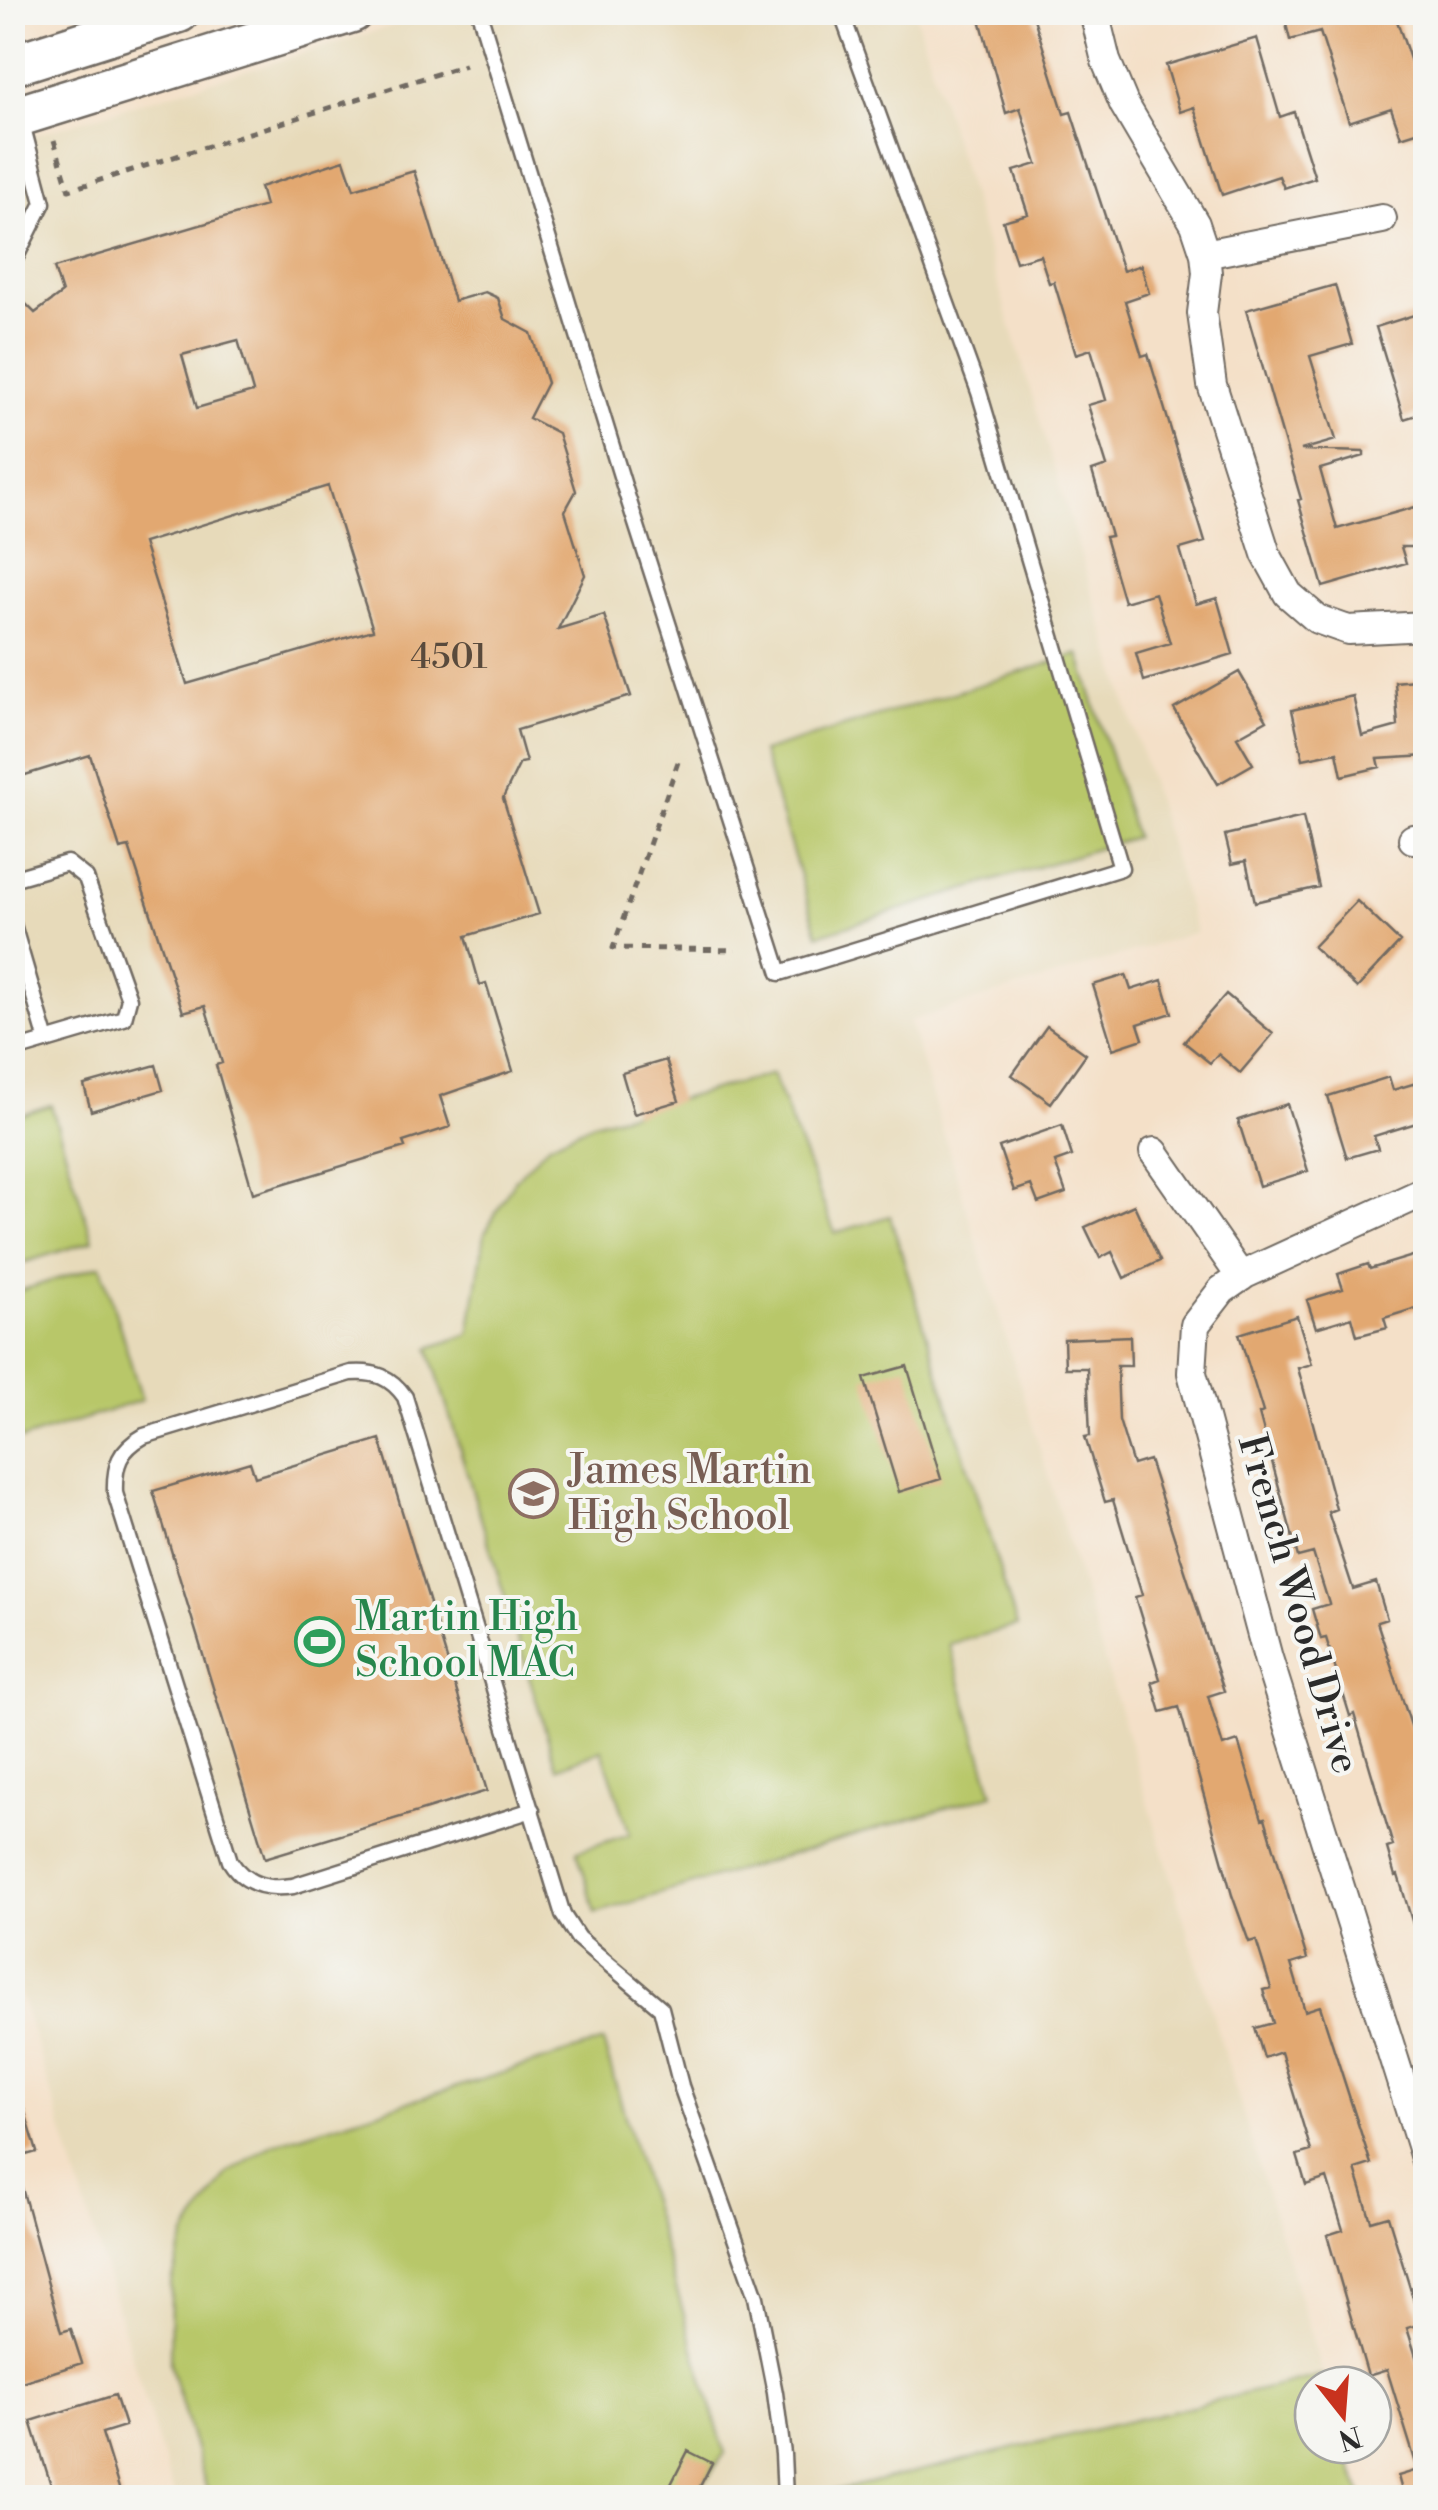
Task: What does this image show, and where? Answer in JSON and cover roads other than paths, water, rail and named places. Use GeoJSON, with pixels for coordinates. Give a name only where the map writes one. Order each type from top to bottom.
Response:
{"type":"FeatureCollection","features":[{"type":"Feature","properties":{"kind":"main road"},"geometry":{"type":"LineString","coordinates":[[12,66],[179,12]]}},
{"type":"Feature","properties":{"kind":"main road"},"geometry":{"type":"LineString","coordinates":[[24,118],[352,12]]}},
{"type":"Feature","properties":{"kind":"street"},"geometry":{"type":"LineString","coordinates":[[1094,12],[1106,61],[1124,104],[1194,224],[1205,254],[1202,313],[1212,385],[1266,554],[1288,594],[1317,619],[1348,630],[1426,626]]}},
{"type":"Feature","properties":{"kind":"street"},"geometry":{"type":"LineString","coordinates":[[1205,254],[1382,219]]}},
{"type":"Feature","properties":{"kind":"street"},"geometry":{"type":"LineString","coordinates":[[1154,1152],[1241,1276]]}},
{"type":"Feature","properties":{"kind":"street","name":"French Wood Drive"},"geometry":{"type":"LineString","coordinates":[[1426,1192],[1241,1276],[1222,1290],[1194,1325],[1192,1373],[1268,1658],[1426,2160]]}},
{"type":"Feature","properties":{"kind":"lane"},"geometry":{"type":"LineString","coordinates":[[479,12],[780,973],[1122,868],[979,392],[841,12]]}},
{"type":"Feature","properties":{"kind":"lane"},"geometry":{"type":"LineString","coordinates":[[12,265],[43,203],[24,118]]}},
{"type":"Feature","properties":{"kind":"lane"},"geometry":{"type":"LineString","coordinates":[[12,884],[15,878],[67,863],[86,878],[129,999],[124,1018],[12,1051]]}},
{"type":"Feature","properties":{"kind":"lane"},"geometry":{"type":"LineString","coordinates":[[12,921],[46,1041]]}},
{"type":"Feature","properties":{"kind":"lane"},"geometry":{"type":"LineString","coordinates":[[532,1810],[293,1886],[273,1889],[248,1881],[236,1872],[116,1494],[115,1467],[121,1454],[144,1436],[350,1374],[366,1372],[395,1382],[405,1397],[532,1810],[564,1915],[578,1938],[661,2008],[682,2086],[756,2297],[778,2408],[785,2498]]}},
{"type":"Feature","properties":{"kind":"place","name":"James Martin High School"},"geometry":{"type":"Point","coordinates":[533,1494]}},
{"type":"Feature","properties":{"kind":"place","name":"Martin High School MAC"},"geometry":{"type":"Point","coordinates":[320,1641]}}]}
